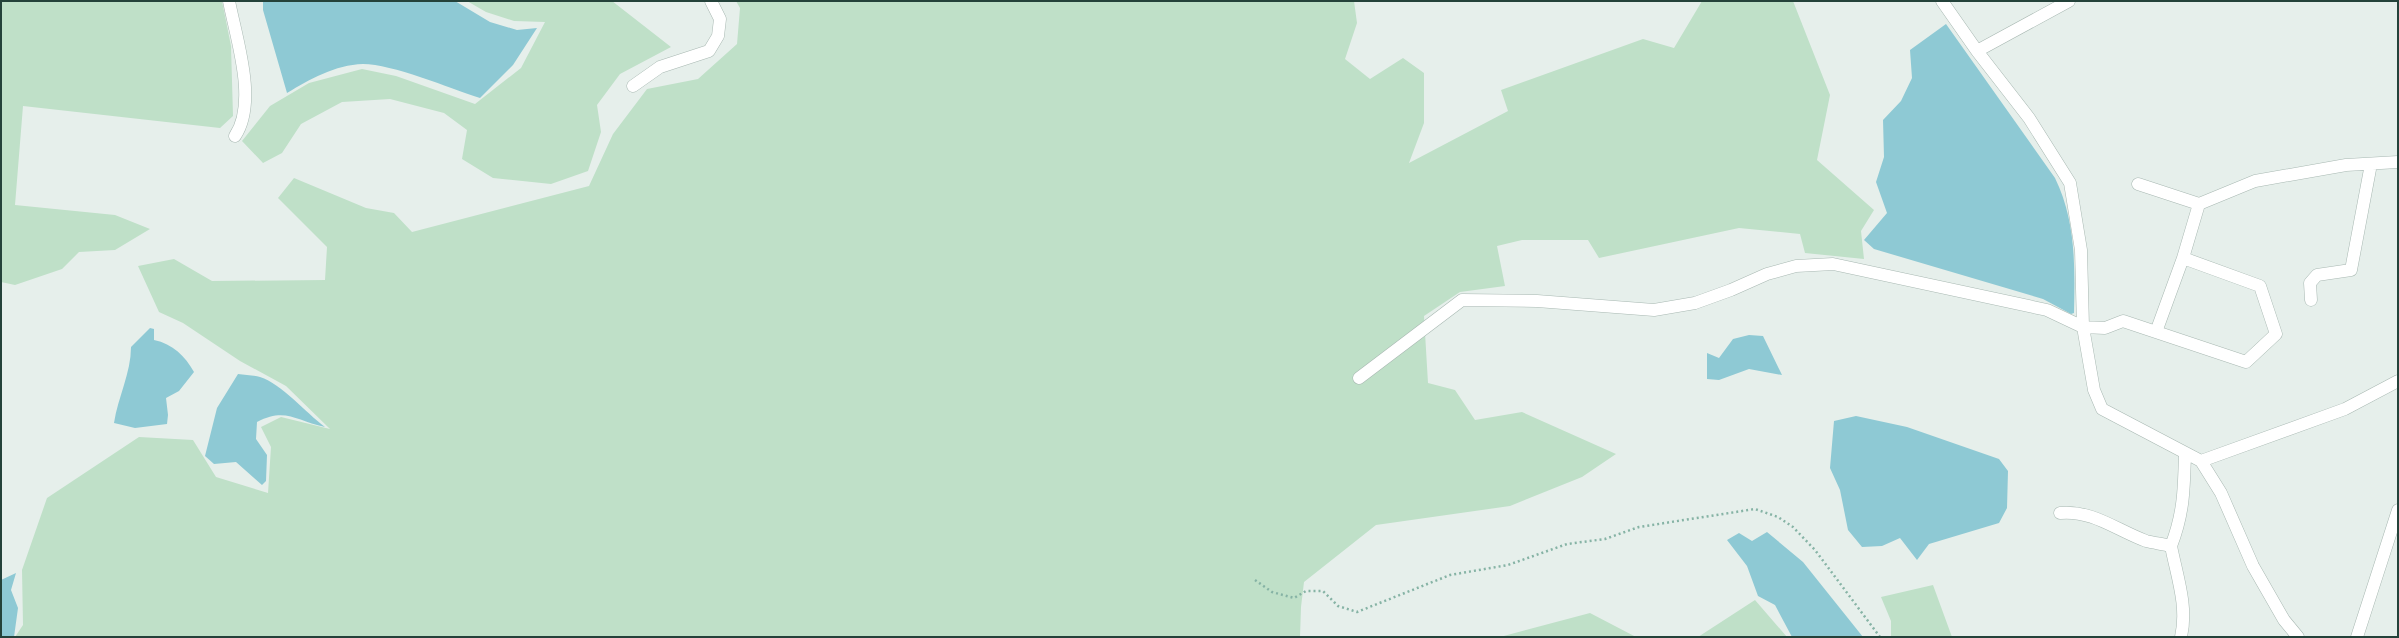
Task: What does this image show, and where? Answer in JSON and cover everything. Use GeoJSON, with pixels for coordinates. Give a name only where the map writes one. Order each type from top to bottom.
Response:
{"type":"FeatureCollection","features":[{"type":"Feature","properties":{"kind":"street"},"geometry":{"type":"LineString","coordinates":[[229,1],[244,75],[245,99],[240,129],[235,136]]}},
{"type":"Feature","properties":{"kind":"street"},"geometry":{"type":"LineString","coordinates":[[633,86],[660,67],[709,51],[718,36],[720,19],[711,1]]}},
{"type":"Feature","properties":{"kind":"street"},"geometry":{"type":"LineString","coordinates":[[1942,1],[1977,51],[2029,118],[2070,182],[2082,250],[2083,327],[2094,390],[2102,409],[2201,461],[2221,493],[2253,566],[2284,620],[2298,637]]}},
{"type":"Feature","properties":{"kind":"street"},"geometry":{"type":"LineString","coordinates":[[1977,51],[2069,1]]}},
{"type":"Feature","properties":{"kind":"street"},"geometry":{"type":"LineString","coordinates":[[2138,184],[2199,204],[2255,181],[2346,165],[2398,162]]}},
{"type":"Feature","properties":{"kind":"street"},"geometry":{"type":"LineString","coordinates":[[2311,300],[2310,284],[2317,275],[2351,270],[2371,164]]}},
{"type":"Feature","properties":{"kind":"street"},"geometry":{"type":"LineString","coordinates":[[2156,332],[2183,258],[2199,204]]}},
{"type":"Feature","properties":{"kind":"street"},"geometry":{"type":"LineString","coordinates":[[1359,378],[1462,300],[1537,301],[1654,310],[1695,303],[1731,290],[1767,274],[1796,266],[1833,264],[2047,310],[2083,327],[2105,328],[2122,321],[2246,362],[2276,334],[2260,286],[2183,258]]}},
{"type":"Feature","properties":{"kind":"street"},"geometry":{"type":"LineString","coordinates":[[2201,461],[2345,409],[2398,381]]}},
{"type":"Feature","properties":{"kind":"street"},"geometry":{"type":"LineString","coordinates":[[2181,637],[2185,621],[2184,606],[2171,546],[2180,522],[2184,496],[2185,452]]}},
{"type":"Feature","properties":{"kind":"street"},"geometry":{"type":"LineString","coordinates":[[2357,637],[2398,510]]}},
{"type":"Feature","properties":{"kind":"street"},"geometry":{"type":"LineString","coordinates":[[2060,513],[2075,512],[2086,514],[2146,541],[2171,546]]}},
{"type":"Feature","properties":{"kind":"path"},"geometry":{"type":"LineString","coordinates":[[1255,580],[1272,592],[1294,598],[1306,591],[1323,591],[1338,606],[1357,612],[1450,575],[1508,565],[1567,544],[1605,539],[1639,527],[1755,509],[1778,517],[1793,527],[1815,550],[1880,637]]}},
{"type":"Feature","properties":{"kind":"green space"},"geometry":{"type":"Polygon","coordinates":[[[1,1],[222,1],[231,46],[233,116],[220,128],[23,106],[15,205],[115,215],[150,229],[115,250],[79,252],[62,269],[15,285],[1,282],[1,1]]]}},
{"type":"Feature","properties":{"kind":"green space"},"geometry":{"type":"Polygon","coordinates":[[[467,1],[612,1],[671,47],[620,74],[597,105],[601,132],[588,171],[551,184],[493,178],[462,159],[467,130],[444,113],[390,99],[342,102],[301,124],[282,153],[263,163],[242,141],[270,106],[309,83],[362,69],[396,76],[475,104],[521,68],[545,22],[514,21],[486,12],[467,1]]]}},
{"type":"Feature","properties":{"kind":"green space"},"geometry":{"type":"Polygon","coordinates":[[[736,1],[1354,1],[1357,23],[1345,59],[1370,79],[1403,58],[1424,73],[1424,123],[1409,163],[1508,111],[1501,90],[1643,39],[1674,48],[1702,1],[1793,1],[1830,95],[1817,160],[1874,210],[1861,231],[1864,259],[1805,253],[1800,234],[1739,228],[1599,258],[1588,240],[1522,240],[1497,246],[1505,286],[1460,292],[1424,316],[1428,383],[1455,390],[1475,420],[1522,412],[1616,454],[1582,477],[1510,506],[1376,525],[1304,582],[1300,637],[15,637],[23,625],[22,570],[47,498],[139,437],[193,440],[216,477],[268,493],[271,447],[261,427],[281,417],[330,429],[286,386],[240,361],[183,323],[159,312],[138,266],[174,259],[212,281],[325,280],[327,247],[278,198],[294,178],[366,208],[394,213],[412,232],[589,186],[613,134],[647,89],[698,79],[737,44],[740,8],[736,1]]]}},
{"type":"Feature","properties":{"kind":"green space"},"geometry":{"type":"Polygon","coordinates":[[[1933,585],[1952,637],[1891,637],[1891,621],[1881,597],[1933,585]]]}},
{"type":"Feature","properties":{"kind":"green space"},"geometry":{"type":"Polygon","coordinates":[[[1755,600],[1787,637],[1698,637],[1755,600]]]}},
{"type":"Feature","properties":{"kind":"green space"},"geometry":{"type":"Polygon","coordinates":[[[1590,613],[1636,637],[1500,637],[1590,613]]]}},
{"type":"Feature","properties":{"kind":"water"},"geometry":{"type":"Polygon","coordinates":[[[263,1],[455,1],[490,22],[517,30],[537,28],[513,65],[480,98],[405,72],[375,65],[363,64],[333,70],[314,78],[287,93],[263,10],[263,1]]]}},
{"type":"Feature","properties":{"kind":"water"},"geometry":{"type":"Polygon","coordinates":[[[1946,24],[2055,178],[2062,194],[2071,227],[2074,261],[2074,313],[2071,314],[2043,299],[1874,249],[1864,240],[1887,213],[1876,182],[1884,157],[1883,120],[1901,101],[1912,78],[1910,50],[1946,24]]]}},
{"type":"Feature","properties":{"kind":"water"},"geometry":{"type":"Polygon","coordinates":[[[150,328],[154,329],[154,340],[167,344],[178,352],[187,361],[194,372],[179,391],[166,398],[168,415],[167,424],[135,428],[114,423],[118,404],[127,376],[131,347],[150,328]]]}},
{"type":"Feature","properties":{"kind":"water"},"geometry":{"type":"Polygon","coordinates":[[[1749,335],[1763,336],[1782,375],[1749,369],[1719,380],[1707,379],[1707,353],[1719,358],[1733,339],[1749,335]]]}},
{"type":"Feature","properties":{"kind":"water"},"geometry":{"type":"Polygon","coordinates":[[[238,374],[257,376],[277,386],[325,427],[284,415],[267,418],[257,422],[256,439],[267,455],[266,481],[262,485],[236,462],[214,464],[205,456],[217,408],[238,374]]]}},
{"type":"Feature","properties":{"kind":"water"},"geometry":{"type":"Polygon","coordinates":[[[1856,416],[1907,427],[1999,459],[2008,471],[2007,508],[1999,523],[1929,544],[1917,560],[1900,538],[1882,546],[1862,547],[1848,530],[1840,490],[1830,468],[1834,421],[1856,416]]]}},
{"type":"Feature","properties":{"kind":"water"},"geometry":{"type":"Polygon","coordinates":[[[1767,532],[1803,562],[1863,637],[1792,637],[1775,605],[1758,596],[1747,566],[1727,540],[1739,533],[1752,541],[1767,532]]]}},
{"type":"Feature","properties":{"kind":"water"},"geometry":{"type":"Polygon","coordinates":[[[16,573],[11,590],[18,608],[14,637],[1,637],[1,580],[16,573]]]}}]}
